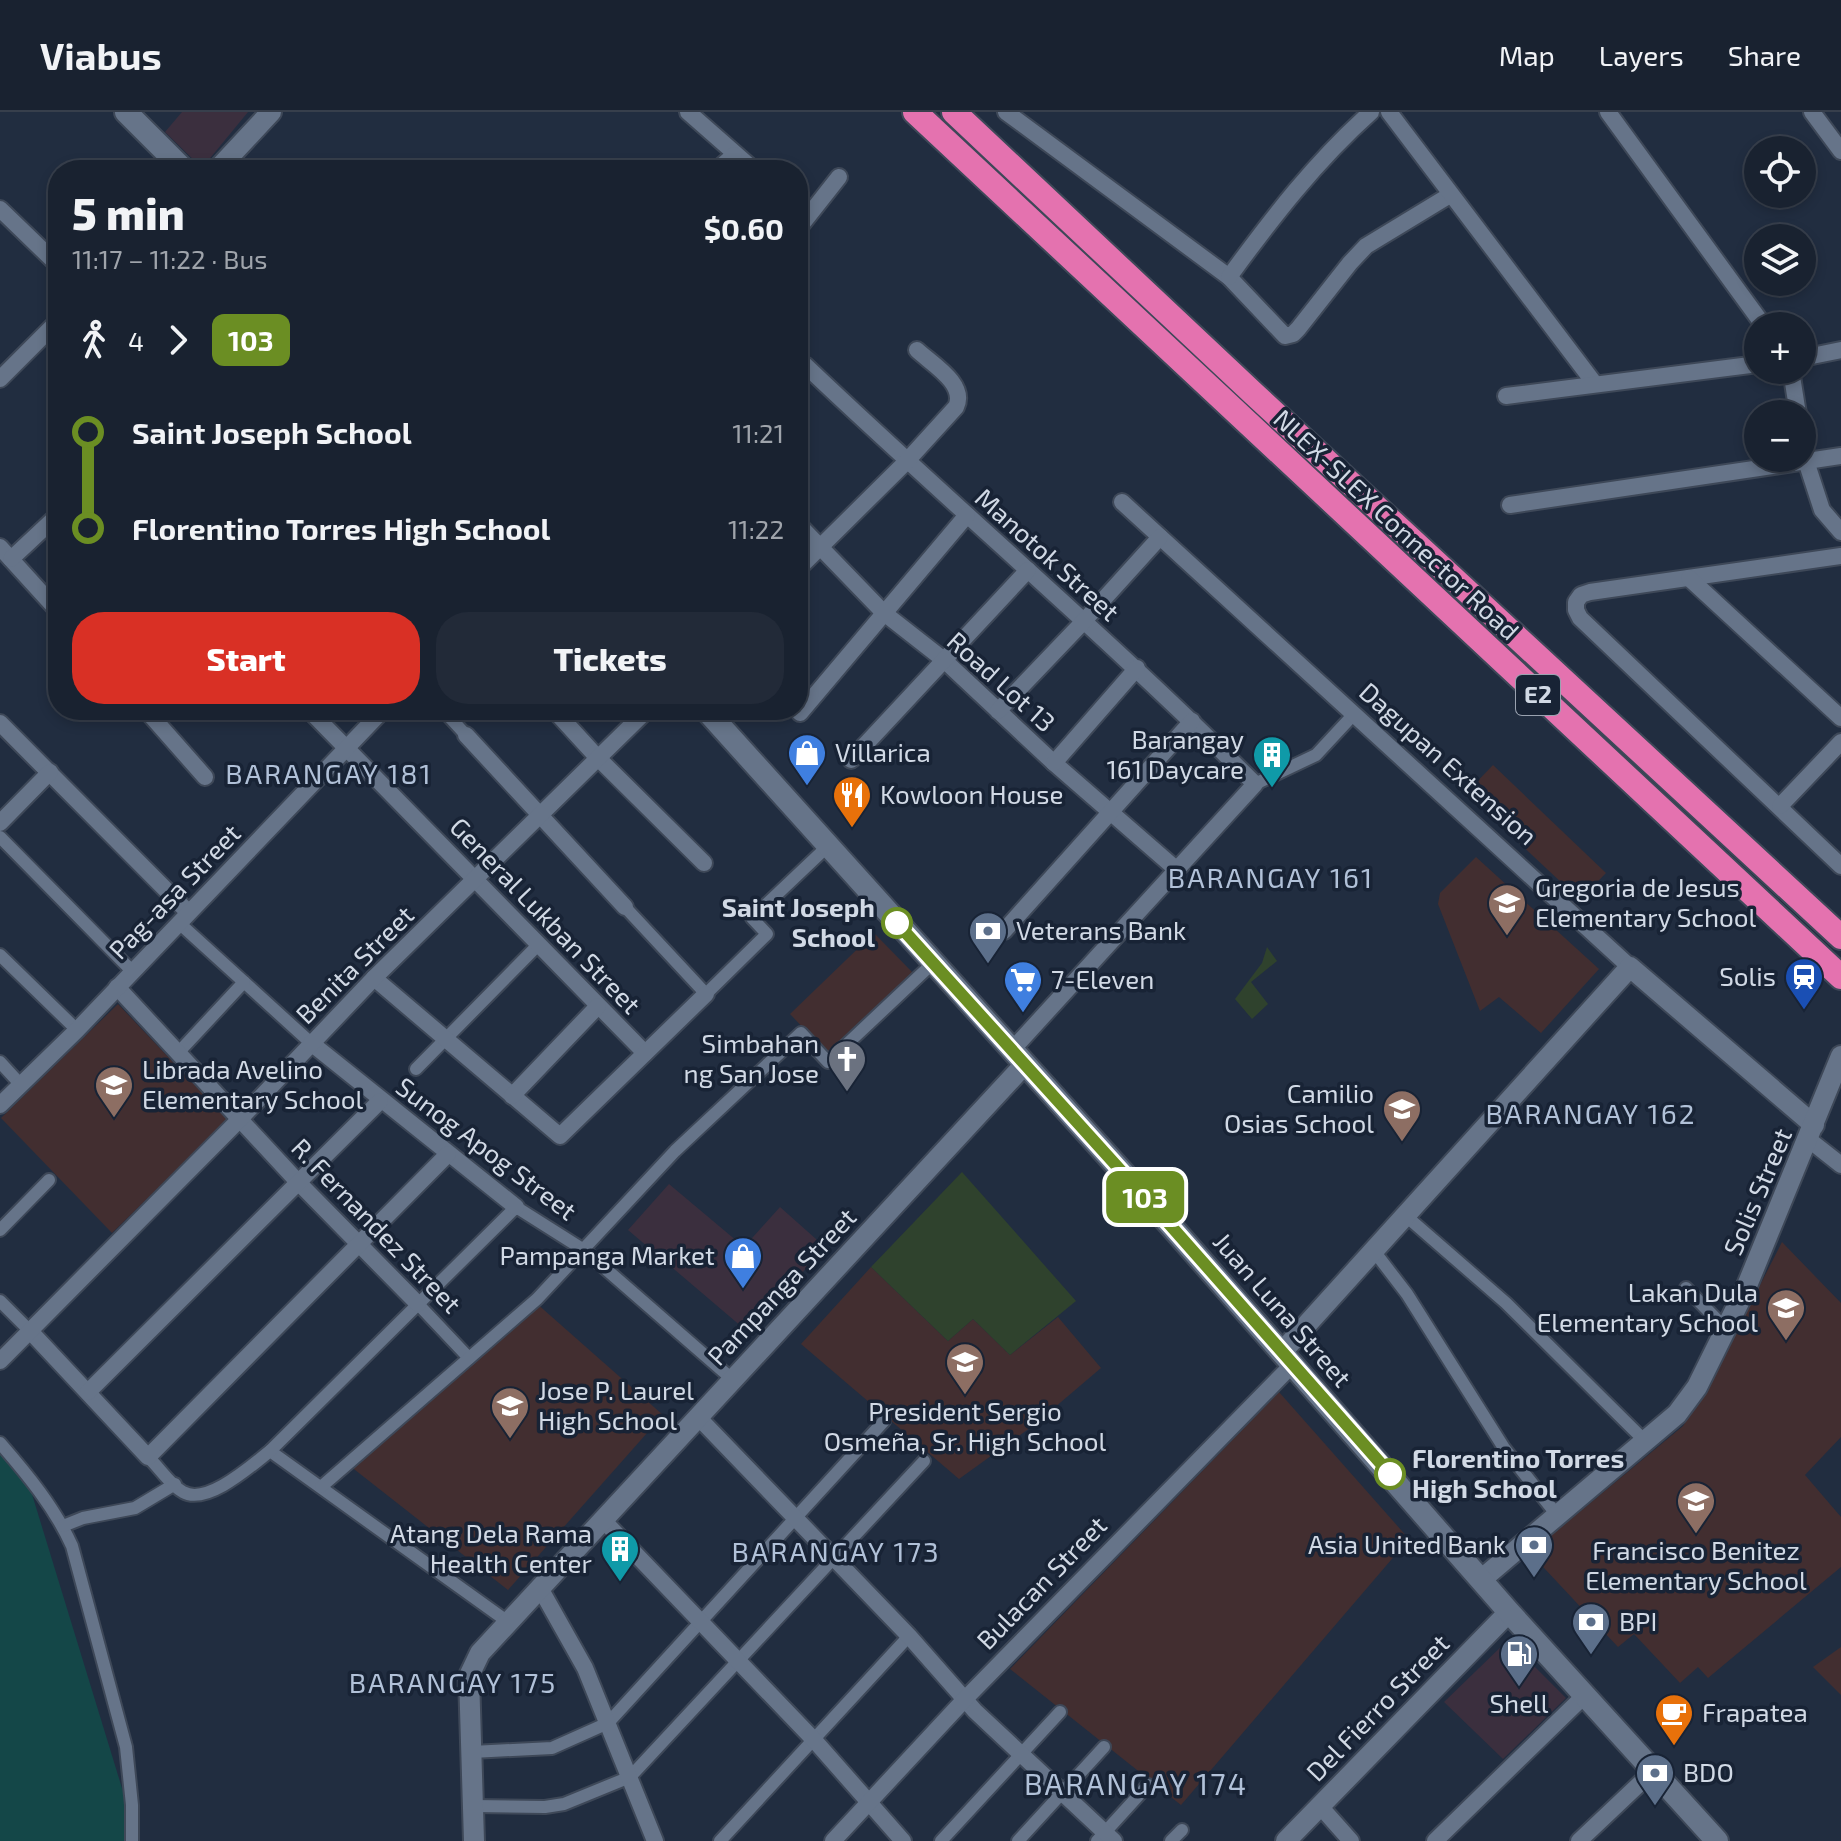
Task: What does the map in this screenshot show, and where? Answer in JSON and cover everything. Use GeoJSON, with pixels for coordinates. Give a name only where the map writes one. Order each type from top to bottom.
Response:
{"type":"FeatureCollection","features":[{"type":"Feature","properties":{"kind":"highway","name":"NLEX-SLEX Connector Road"},"geometry":{"type":"LineString","coordinates":[[915,112],[1841,977]]}},
{"type":"Feature","properties":{"kind":"highway","name":"NLEX-SLEX Connector Road"},"geometry":{"type":"LineString","coordinates":[[954,112],[1841,937]]}},
{"type":"Feature","properties":{"kind":"main road"},"geometry":{"type":"LineString","coordinates":[[126,112],[174,160]]}},
{"type":"Feature","properties":{"kind":"main road","name":"Juan Luna Street"},"geometry":{"type":"LineString","coordinates":[[715,720],[1509,1612],[1717,1841]]}},
{"type":"Feature","properties":{"kind":"street"},"geometry":{"type":"LineString","coordinates":[[226,160],[271,112]]}},
{"type":"Feature","properties":{"kind":"street"},"geometry":{"type":"LineString","coordinates":[[688,112],[741,160]]}},
{"type":"Feature","properties":{"kind":"street"},"geometry":{"type":"LineString","coordinates":[[1006,112],[1229,277],[1280,333],[1288,336],[1298,329],[1366,246],[1450,195]]}},
{"type":"Feature","properties":{"kind":"street"},"geometry":{"type":"LineString","coordinates":[[1229,277],[1276,212],[1337,143],[1371,112]]}},
{"type":"Feature","properties":{"kind":"street"},"geometry":{"type":"LineString","coordinates":[[1389,112],[1595,384]]}},
{"type":"Feature","properties":{"kind":"street"},"geometry":{"type":"LineString","coordinates":[[1608,112],[1754,312]]}},
{"type":"Feature","properties":{"kind":"street"},"geometry":{"type":"LineString","coordinates":[[1812,112],[1841,151]]}},
{"type":"Feature","properties":{"kind":"street"},"geometry":{"type":"LineString","coordinates":[[728,160],[734,155]]}},
{"type":"Feature","properties":{"kind":"street"},"geometry":{"type":"LineString","coordinates":[[808,211],[839,177]]}},
{"type":"Feature","properties":{"kind":"street"},"geometry":{"type":"LineString","coordinates":[[0,209],[48,255]]}},
{"type":"Feature","properties":{"kind":"street"},"geometry":{"type":"LineString","coordinates":[[0,379],[48,331]]}},
{"type":"Feature","properties":{"kind":"street"},"geometry":{"type":"LineString","coordinates":[[808,560],[906,462],[959,400],[956,386],[917,350]]}},
{"type":"Feature","properties":{"kind":"street"},"geometry":{"type":"LineString","coordinates":[[1816,355],[1841,350]]}},
{"type":"Feature","properties":{"kind":"street"},"geometry":{"type":"LineString","coordinates":[[1506,396],[1744,366]]}},
{"type":"Feature","properties":{"kind":"street","name":"Manotok Street"},"geometry":{"type":"LineString","coordinates":[[808,368],[906,462],[1137,668],[1255,784]]}},
{"type":"Feature","properties":{"kind":"street"},"geometry":{"type":"LineString","coordinates":[[1816,460],[1841,456]]}},
{"type":"Feature","properties":{"kind":"street"},"geometry":{"type":"LineString","coordinates":[[1510,505],[1744,470]]}},
{"type":"Feature","properties":{"kind":"street"},"geometry":{"type":"LineString","coordinates":[[1810,472],[1822,510],[1841,532]]}},
{"type":"Feature","properties":{"kind":"street","name":"Dagupan Extension"},"geometry":{"type":"LineString","coordinates":[[1122,502],[1811,1132],[1841,1165]]}},
{"type":"Feature","properties":{"kind":"street"},"geometry":{"type":"LineString","coordinates":[[808,703],[967,515]]}},
{"type":"Feature","properties":{"kind":"street"},"geometry":{"type":"LineString","coordinates":[[48,522],[6,553],[48,600]]}},
{"type":"Feature","properties":{"kind":"street","name":"Road Lot 13"},"geometry":{"type":"LineString","coordinates":[[808,535],[884,613],[944,660],[1054,763],[1177,870]]}},
{"type":"Feature","properties":{"kind":"street"},"geometry":{"type":"LineString","coordinates":[[998,711],[1160,537]]}},
{"type":"Feature","properties":{"kind":"street"},"geometry":{"type":"LineString","coordinates":[[1841,556],[1590,592],[1581,595],[1576,602],[1580,618],[1841,866]]}},
{"type":"Feature","properties":{"kind":"street"},"geometry":{"type":"LineString","coordinates":[[851,760],[1028,570]]}},
{"type":"Feature","properties":{"kind":"street"},"geometry":{"type":"LineString","coordinates":[[1689,578],[1841,718]]}},
{"type":"Feature","properties":{"kind":"street"},"geometry":{"type":"LineString","coordinates":[[1054,763],[1137,668]]}},
{"type":"Feature","properties":{"kind":"street","name":"Pampanga Street"},"geometry":{"type":"LineString","coordinates":[[472,1752],[469,1676],[480,1653],[732,1379],[1255,784],[1316,755],[1354,714]]}},
{"type":"Feature","properties":{"kind":"street"},"geometry":{"type":"LineString","coordinates":[[155,720],[205,777]]}},
{"type":"Feature","properties":{"kind":"street","name":"General Lukban Street"},"geometry":{"type":"LineString","coordinates":[[319,720],[645,1053]]}},
{"type":"Feature","properties":{"kind":"street","name":"Pag-asa Street"},"geometry":{"type":"LineString","coordinates":[[0,1105],[77,1030],[373,720]]}},
{"type":"Feature","properties":{"kind":"street"},"geometry":{"type":"LineString","coordinates":[[452,720],[706,994]]}},
{"type":"Feature","properties":{"kind":"street"},"geometry":{"type":"LineString","coordinates":[[563,720],[704,863]]}},
{"type":"Feature","properties":{"kind":"street","name":"Benita Street"},"geometry":{"type":"LineString","coordinates":[[0,1361],[240,1119],[374,978],[636,720]]}},
{"type":"Feature","properties":{"kind":"street"},"geometry":{"type":"LineString","coordinates":[[1004,931],[1192,721]]}},
{"type":"Feature","properties":{"kind":"street"},"geometry":{"type":"LineString","coordinates":[[0,723],[50,772],[183,917]]}},
{"type":"Feature","properties":{"kind":"street"},"geometry":{"type":"LineString","coordinates":[[1780,806],[1841,742]]}},
{"type":"Feature","properties":{"kind":"street"},"geometry":{"type":"LineString","coordinates":[[0,823],[50,772]]}},
{"type":"Feature","properties":{"kind":"street"},"geometry":{"type":"LineString","coordinates":[[0,837],[132,971]]}},
{"type":"Feature","properties":{"kind":"street"},"geometry":{"type":"LineString","coordinates":[[374,978],[560,1136],[767,934],[752,918],[829,845]]}},
{"type":"Feature","properties":{"kind":"street","name":"Sunog Apog Street"},"geometry":{"type":"LineString","coordinates":[[183,917],[244,982],[311,1043],[516,1207],[584,1250],[732,1379]]}},
{"type":"Feature","properties":{"kind":"street"},"geometry":{"type":"LineString","coordinates":[[416,1069],[444,1037],[539,944]]}},
{"type":"Feature","properties":{"kind":"street"},"geometry":{"type":"LineString","coordinates":[[0,955],[77,1030]]}},
{"type":"Feature","properties":{"kind":"street"},"geometry":{"type":"LineString","coordinates":[[321,1487],[537,1299],[675,1151],[801,1033],[828,1062],[933,963]]}},
{"type":"Feature","properties":{"kind":"street","name":"Bulacan Street"},"geometry":{"type":"LineString","coordinates":[[833,1841],[1287,1359],[1374,1251],[1630,967]]}},
{"type":"Feature","properties":{"kind":"street"},"geometry":{"type":"LineString","coordinates":[[178,1053],[244,982]]}},
{"type":"Feature","properties":{"kind":"street","name":"R. Fernandez Street"},"geometry":{"type":"LineString","coordinates":[[117,987],[298,1182],[469,1358]]}},
{"type":"Feature","properties":{"kind":"street"},"geometry":{"type":"LineString","coordinates":[[512,1096],[598,1006]]}},
{"type":"Feature","properties":{"kind":"street","name":"Solis Street"},"geometry":{"type":"LineString","coordinates":[[1482,1579],[1677,1414],[1697,1387],[1746,1288],[1841,1056]]}},
{"type":"Feature","properties":{"kind":"street"},"geometry":{"type":"LineString","coordinates":[[0,1062],[21,1085]]}},
{"type":"Feature","properties":{"kind":"street"},"geometry":{"type":"LineString","coordinates":[[88,1392],[380,1101]]}},
{"type":"Feature","properties":{"kind":"street"},"geometry":{"type":"LineString","coordinates":[[148,1457],[448,1154]]}},
{"type":"Feature","properties":{"kind":"street"},"geometry":{"type":"LineString","coordinates":[[0,1230],[49,1180]]}},
{"type":"Feature","properties":{"kind":"street"},"geometry":{"type":"LineString","coordinates":[[0,1301],[184,1493],[196,1495],[231,1482],[270,1451],[516,1207]]}},
{"type":"Feature","properties":{"kind":"street"},"geometry":{"type":"LineString","coordinates":[[1406,1216],[1506,1303],[1645,1441]]}},
{"type":"Feature","properties":{"kind":"street"},"geometry":{"type":"LineString","coordinates":[[1374,1251],[1407,1294],[1504,1448],[1557,1515]]}},
{"type":"Feature","properties":{"kind":"street"},"geometry":{"type":"LineString","coordinates":[[1686,1288],[1726,1329]]}},
{"type":"Feature","properties":{"kind":"street"},"geometry":{"type":"LineString","coordinates":[[698,1417],[909,1636],[975,1711],[1063,1792],[1105,1838],[1148,1785]]}},
{"type":"Feature","properties":{"kind":"street"},"geometry":{"type":"LineString","coordinates":[[474,1841],[472,1752],[552,1748],[608,1723],[884,1421]]}},
{"type":"Feature","properties":{"kind":"street"},"geometry":{"type":"LineString","coordinates":[[0,1443],[63,1526],[72,1546],[126,1747],[132,1841]]}},
{"type":"Feature","properties":{"kind":"street"},"geometry":{"type":"LineString","coordinates":[[270,1451],[508,1622]]}},
{"type":"Feature","properties":{"kind":"street"},"geometry":{"type":"LineString","coordinates":[[474,1806],[545,1807],[564,1804],[630,1777],[924,1461]]}},
{"type":"Feature","properties":{"kind":"street"},"geometry":{"type":"LineString","coordinates":[[63,1526],[83,1518],[135,1508],[175,1484]]}},
{"type":"Feature","properties":{"kind":"street"},"geometry":{"type":"LineString","coordinates":[[603,1520],[815,1741],[903,1841]]}},
{"type":"Feature","properties":{"kind":"street"},"geometry":{"type":"LineString","coordinates":[[540,1588],[585,1668],[655,1841]]}},
{"type":"Feature","properties":{"kind":"street","name":"Del Fierro Street"},"geometry":{"type":"LineString","coordinates":[[1286,1841],[1509,1612]]}},
{"type":"Feature","properties":{"kind":"street"},"geometry":{"type":"LineString","coordinates":[[720,1841],[909,1636]]}},
{"type":"Feature","properties":{"kind":"street"},"geometry":{"type":"LineString","coordinates":[[1435,1841],[1585,1695]]}},
{"type":"Feature","properties":{"kind":"street"},"geometry":{"type":"LineString","coordinates":[[941,1841],[1060,1712]]}},
{"type":"Feature","properties":{"kind":"street"},"geometry":{"type":"LineString","coordinates":[[1018,1841],[1104,1747]]}},
{"type":"Feature","properties":{"kind":"street"},"geometry":{"type":"LineString","coordinates":[[1579,1841],[1653,1771]]}},
{"type":"Feature","properties":{"kind":"street"},"geometry":{"type":"LineString","coordinates":[[1319,1805],[1351,1841]]}},
{"type":"Feature","properties":{"kind":"street"},"geometry":{"type":"LineString","coordinates":[[1171,1841],[1182,1830]]}},
{"type":"Feature","properties":{"kind":"shaded area"},"geometry":{"type":"Polygon","coordinates":[[[182,112],[248,112],[209,160],[194,160],[165,132],[182,112]]]}},
{"type":"Feature","properties":{"kind":"shaded area","name":"Gregoria de Jesus Elementary School"},"geometry":{"type":"Polygon","coordinates":[[[1493,765],[1606,873],[1580,900],[1466,793],[1493,765]]]}},
{"type":"Feature","properties":{"kind":"shaded area","name":"Gregoria de Jesus Elementary School"},"geometry":{"type":"Polygon","coordinates":[[[1476,857],[1599,969],[1541,1033],[1499,997],[1480,1011],[1438,904],[1440,893],[1476,857]]]}},
{"type":"Feature","properties":{"kind":"shaded area","name":"Saint Joseph School"},"geometry":{"type":"Polygon","coordinates":[[[874,933],[913,973],[829,1055],[790,1014],[874,933]]]}},
{"type":"Feature","properties":{"kind":"shaded area"},"geometry":{"type":"Polygon","coordinates":[[[1267,947],[1277,961],[1251,982],[1268,1004],[1252,1019],[1235,999],[1262,963],[1267,947]]]}},
{"type":"Feature","properties":{"kind":"shaded area","name":"Librada Avelino Elementary School"},"geometry":{"type":"Polygon","coordinates":[[[118,1004],[228,1120],[112,1233],[1,1118],[118,1004]]]}},
{"type":"Feature","properties":{"kind":"shaded area"},"geometry":{"type":"Polygon","coordinates":[[[962,1172],[1076,1301],[1010,1355],[973,1319],[948,1341],[871,1267],[962,1172]]]}},
{"type":"Feature","properties":{"kind":"shaded area","name":"Pampanga Market"},"geometry":{"type":"Polygon","coordinates":[[[669,1184],[744,1247],[780,1207],[825,1247],[749,1333],[628,1230],[669,1184]]]}},
{"type":"Feature","properties":{"kind":"shaded area","name":"Francisco Benitez Elementary School"},"geometry":{"type":"Polygon","coordinates":[[[1782,1242],[1841,1303],[1841,1437],[1805,1475],[1841,1517],[1841,1567],[1708,1678],[1698,1667],[1680,1683],[1634,1634],[1618,1647],[1530,1553],[1683,1426],[1711,1381],[1782,1242]]]}},
{"type":"Feature","properties":{"kind":"shaded area","name":"President Sergio Osmeña, Sr. High School"},"geometry":{"type":"Polygon","coordinates":[[[871,1267],[948,1341],[973,1319],[1010,1355],[1058,1317],[1101,1368],[1034,1425],[959,1479],[801,1344],[871,1267]]]}},
{"type":"Feature","properties":{"kind":"shaded area","name":"Jose P. Laurel High School"},"geometry":{"type":"Polygon","coordinates":[[[535,1302],[663,1415],[508,1590],[350,1466],[535,1302]]]}},
{"type":"Feature","properties":{"kind":"shaded area","name":"Florentino Torres High School"},"geometry":{"type":"Polygon","coordinates":[[[1279,1392],[1409,1539],[1181,1805],[1010,1669],[1279,1392]]]}},
{"type":"Feature","properties":{"kind":"shaded area"},"geometry":{"type":"Polygon","coordinates":[[[0,1454],[31,1491],[125,1798],[124,1841],[0,1841],[0,1454]]]}},
{"type":"Feature","properties":{"kind":"shaded area"},"geometry":{"type":"Polygon","coordinates":[[[1508,1640],[1566,1698],[1503,1759],[1444,1702],[1508,1640]]]}},
{"type":"Feature","properties":{"kind":"shaded area"},"geometry":{"type":"Polygon","coordinates":[[[1841,1647],[1841,1695],[1813,1667],[1841,1647]]]}},
{"type":"Feature","properties":{"kind":"bus line","name":"103"},"geometry":{"type":"LineString","coordinates":[[897,923],[1390,1474]]}},
{"type":"Feature","properties":{"kind":"place","name":"Villarica"},"geometry":{"type":"Point","coordinates":[807,787]}},
{"type":"Feature","properties":{"kind":"place","name":"Barangay 161 Daycare"},"geometry":{"type":"Point","coordinates":[1272,789]}},
{"type":"Feature","properties":{"kind":"place","name":"Kowloon House"},"geometry":{"type":"Point","coordinates":[852,829]}},
{"type":"Feature","properties":{"kind":"place","name":"Saint Joseph School"},"geometry":{"type":"Point","coordinates":[897,923]}},
{"type":"Feature","properties":{"kind":"place","name":"Gregoria de Jesus Elementary School"},"geometry":{"type":"Point","coordinates":[1507,937]}},
{"type":"Feature","properties":{"kind":"place","name":"Veterans Bank"},"geometry":{"type":"Point","coordinates":[988,965]}},
{"type":"Feature","properties":{"kind":"place","name":"Solis"},"geometry":{"type":"Point","coordinates":[1804,1011]}},
{"type":"Feature","properties":{"kind":"place","name":"7-Eleven"},"geometry":{"type":"Point","coordinates":[1023,1014]}},
{"type":"Feature","properties":{"kind":"place","name":"Simbahan ng San Jose"},"geometry":{"type":"Point","coordinates":[847,1093]}},
{"type":"Feature","properties":{"kind":"place","name":"Librada Avelino Elementary School"},"geometry":{"type":"Point","coordinates":[114,1119]}},
{"type":"Feature","properties":{"kind":"place","name":"Camilio Osias School"},"geometry":{"type":"Point","coordinates":[1402,1143]}},
{"type":"Feature","properties":{"kind":"place","name":"Pampanga Market"},"geometry":{"type":"Point","coordinates":[743,1290]}},
{"type":"Feature","properties":{"kind":"place","name":"Lakan Dula Elementary School"},"geometry":{"type":"Point","coordinates":[1786,1342]}},
{"type":"Feature","properties":{"kind":"place","name":"President Sergio Osmeña, Sr. High School"},"geometry":{"type":"Point","coordinates":[965,1396]}},
{"type":"Feature","properties":{"kind":"place","name":"Jose P. Laurel High School"},"geometry":{"type":"Point","coordinates":[510,1440]}},
{"type":"Feature","properties":{"kind":"place","name":"Florentino Torres High School"},"geometry":{"type":"Point","coordinates":[1390,1474]}},
{"type":"Feature","properties":{"kind":"place","name":"Francisco Benitez Elementary School"},"geometry":{"type":"Point","coordinates":[1696,1535]}},
{"type":"Feature","properties":{"kind":"place","name":"Asia United Bank"},"geometry":{"type":"Point","coordinates":[1534,1579]}},
{"type":"Feature","properties":{"kind":"place","name":"Atang Dela Rama Health Center"},"geometry":{"type":"Point","coordinates":[620,1583]}},
{"type":"Feature","properties":{"kind":"place","name":"BPI"},"geometry":{"type":"Point","coordinates":[1591,1656]}},
{"type":"Feature","properties":{"kind":"place","name":"Shell"},"geometry":{"type":"Point","coordinates":[1519,1688]}},
{"type":"Feature","properties":{"kind":"place","name":"Frapatea"},"geometry":{"type":"Point","coordinates":[1674,1747]}},
{"type":"Feature","properties":{"kind":"place","name":"BDO"},"geometry":{"type":"Point","coordinates":[1655,1807]}},
{"type":"Feature","properties":{"kind":"district","name":"BARANGAY 181"},"geometry":{"type":"Point","coordinates":[329,774]}},
{"type":"Feature","properties":{"kind":"district","name":"BARANGAY 161"},"geometry":{"type":"Point","coordinates":[1271,878]}},
{"type":"Feature","properties":{"kind":"district","name":"BARANGAY 162"},"geometry":{"type":"Point","coordinates":[1591,1114]}},
{"type":"Feature","properties":{"kind":"district","name":"BARANGAY 173"},"geometry":{"type":"Point","coordinates":[836,1552]}},
{"type":"Feature","properties":{"kind":"district","name":"BARANGAY 175"},"geometry":{"type":"Point","coordinates":[453,1683]}},
{"type":"Feature","properties":{"kind":"district","name":"BARANGAY 174"},"geometry":{"type":"Point","coordinates":[1136,1785]}}]}
